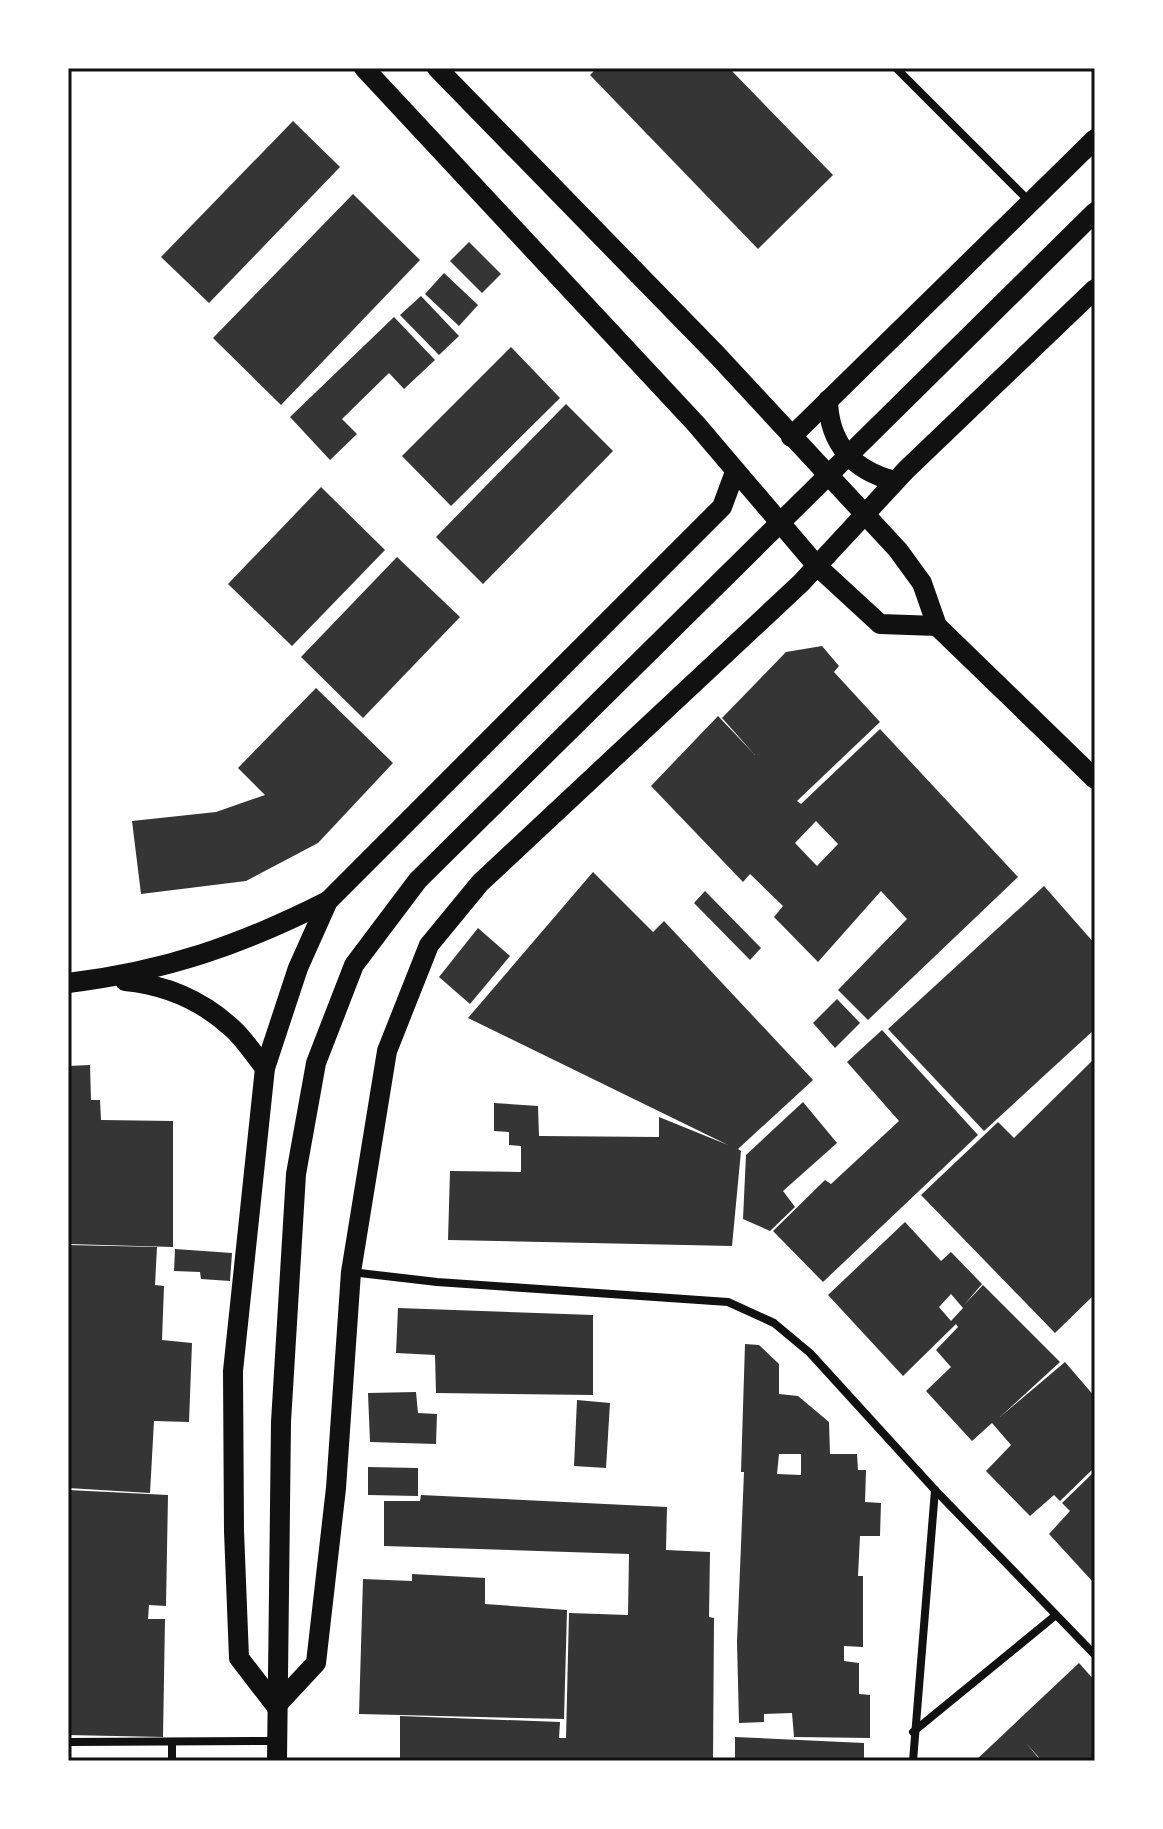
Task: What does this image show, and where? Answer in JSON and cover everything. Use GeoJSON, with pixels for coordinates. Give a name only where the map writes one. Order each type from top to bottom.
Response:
{"type":"FeatureCollection","features":[{"type":"Feature","properties":{"kind":"main road"},"geometry":{"type":"LineString","coordinates":[[364,68],[696,424],[817,566],[880,624],[937,626]]}},
{"type":"Feature","properties":{"kind":"main road"},"geometry":{"type":"LineString","coordinates":[[437,68],[717,355],[898,550],[922,583],[937,626],[1095,779]]}},
{"type":"Feature","properties":{"kind":"main road"},"geometry":{"type":"LineString","coordinates":[[791,437],[1095,139]]}},
{"type":"Feature","properties":{"kind":"main road"},"geometry":{"type":"LineString","coordinates":[[277,1751],[281,1422],[296,1174],[316,1063],[354,965],[418,880],[1095,212]]}},
{"type":"Feature","properties":{"kind":"main road"},"geometry":{"type":"LineString","coordinates":[[276,1706],[316,1663],[336,1488],[351,1272],[387,1051],[429,945],[480,883],[817,566],[895,481],[1095,289]]}},
{"type":"Feature","properties":{"kind":"main road"},"geometry":{"type":"LineString","coordinates":[[828,400],[828,416],[840,447],[864,470],[895,481]]}},
{"type":"Feature","properties":{"kind":"main road"},"geometry":{"type":"LineString","coordinates":[[68,983],[161,967],[219,951],[275,928],[328,901],[722,507],[735,472]]}},
{"type":"Feature","properties":{"kind":"main road"},"geometry":{"type":"LineString","coordinates":[[276,1706],[239,1658],[233,1371],[265,1068],[298,968],[328,901]]}},
{"type":"Feature","properties":{"kind":"main road"},"geometry":{"type":"LineString","coordinates":[[102,979],[150,983],[195,1000],[234,1030],[265,1068]]}},
{"type":"Feature","properties":{"kind":"street"},"geometry":{"type":"LineString","coordinates":[[896,68],[1031,203]]}},
{"type":"Feature","properties":{"kind":"street"},"geometry":{"type":"LineString","coordinates":[[351,1272],[437,1282],[728,1302],[774,1323],[810,1353],[935,1490],[1095,1655]]}},
{"type":"Feature","properties":{"kind":"street"},"geometry":{"type":"LineString","coordinates":[[913,1761],[935,1490]]}},
{"type":"Feature","properties":{"kind":"street"},"geometry":{"type":"LineString","coordinates":[[913,1732],[1056,1615]]}},
{"type":"Feature","properties":{"kind":"street"},"geometry":{"type":"LineString","coordinates":[[68,1742],[172,1742],[277,1751]]}},
{"type":"Feature","properties":{"kind":"street"},"geometry":{"type":"LineString","coordinates":[[172,1742],[172,1761]]}},
{"type":"Feature","properties":{"kind":"building"},"geometry":{"type":"Polygon","coordinates":[[[597,68],[729,68],[833,175],[758,249],[590,75],[597,68]]]}},
{"type":"Feature","properties":{"kind":"building"},"geometry":{"type":"Polygon","coordinates":[[[293,121],[340,167],[209,303],[161,257],[293,121]]]}},
{"type":"Feature","properties":{"kind":"building"},"geometry":{"type":"Polygon","coordinates":[[[353,194],[420,260],[281,405],[213,338],[353,194]]]}},
{"type":"Feature","properties":{"kind":"building"},"geometry":{"type":"Polygon","coordinates":[[[469,242],[501,274],[482,293],[450,261],[469,242]]]}},
{"type":"Feature","properties":{"kind":"building"},"geometry":{"type":"Polygon","coordinates":[[[444,273],[478,305],[459,326],[425,294],[444,273]]]}},
{"type":"Feature","properties":{"kind":"building"},"geometry":{"type":"Polygon","coordinates":[[[421,296],[459,336],[439,355],[400,315],[421,296]]]}},
{"type":"Feature","properties":{"kind":"building"},"geometry":{"type":"Polygon","coordinates":[[[394,317],[435,360],[404,389],[389,373],[342,419],[357,434],[330,460],[290,417],[394,317]]]}},
{"type":"Feature","properties":{"kind":"building"},"geometry":{"type":"Polygon","coordinates":[[[511,347],[560,398],[451,506],[402,456],[511,347]]]}},
{"type":"Feature","properties":{"kind":"building"},"geometry":{"type":"Polygon","coordinates":[[[566,404],[613,451],[483,584],[436,537],[566,404]]]}},
{"type":"Feature","properties":{"kind":"building"},"geometry":{"type":"Polygon","coordinates":[[[321,487],[385,550],[292,646],[228,584],[321,487]]]}},
{"type":"Feature","properties":{"kind":"building"},"geometry":{"type":"Polygon","coordinates":[[[397,557],[460,617],[363,718],[301,657],[397,557]]]}},
{"type":"Feature","properties":{"kind":"building"},"geometry":{"type":"Polygon","coordinates":[[[822,646],[839,666],[834,672],[880,722],[797,801],[801,804],[880,729],[1018,877],[868,1020],[838,990],[907,919],[881,891],[818,962],[774,917],[783,906],[750,874],[743,882],[651,786],[718,716],[755,755],[722,718],[786,652],[822,646]],[[816,821],[795,843],[817,866],[838,844],[816,821]]]}},
{"type":"Feature","properties":{"kind":"building"},"geometry":{"type":"Polygon","coordinates":[[[316,688],[393,763],[318,843],[246,881],[141,894],[132,821],[216,812],[265,795],[238,768],[316,688]]]}},
{"type":"Feature","properties":{"kind":"building"},"geometry":{"type":"Polygon","coordinates":[[[593,872],[653,932],[664,921],[813,1080],[738,1149],[741,1151],[732,1246],[448,1240],[450,1171],[521,1172],[521,1146],[509,1145],[509,1132],[494,1131],[494,1103],[538,1106],[539,1136],[659,1137],[659,1117],[728,1145],[468,1018],[593,872]]]}},
{"type":"Feature","properties":{"kind":"building"},"geometry":{"type":"Polygon","coordinates":[[[1044,886],[1095,944],[1095,1029],[984,1131],[888,1029],[1044,886]]]}},
{"type":"Feature","properties":{"kind":"building"},"geometry":{"type":"Polygon","coordinates":[[[705,891],[761,948],[750,960],[694,903],[705,891]]]}},
{"type":"Feature","properties":{"kind":"building"},"geometry":{"type":"Polygon","coordinates":[[[478,928],[510,956],[470,1004],[439,977],[478,928]]]}},
{"type":"Feature","properties":{"kind":"building"},"geometry":{"type":"Polygon","coordinates":[[[837,999],[860,1023],[835,1048],[813,1023],[837,999]]]}},
{"type":"Feature","properties":{"kind":"building"},"geometry":{"type":"Polygon","coordinates":[[[882,1030],[978,1135],[823,1282],[773,1231],[825,1180],[831,1184],[899,1121],[847,1062],[882,1030]]]}},
{"type":"Feature","properties":{"kind":"building"},"geometry":{"type":"Polygon","coordinates":[[[1095,1058],[1095,1294],[1055,1333],[921,1195],[998,1122],[1014,1138],[1095,1058]]]}},
{"type":"Feature","properties":{"kind":"building"},"geometry":{"type":"Polygon","coordinates":[[[90,1065],[91,1100],[100,1100],[101,1120],[173,1121],[173,1247],[68,1244],[68,1066],[90,1065]]]}},
{"type":"Feature","properties":{"kind":"building"},"geometry":{"type":"Polygon","coordinates":[[[803,1102],[837,1143],[783,1191],[795,1207],[770,1231],[743,1219],[746,1155],[803,1102]]]}},
{"type":"Feature","properties":{"kind":"building"},"geometry":{"type":"Polygon","coordinates":[[[905,1222],[941,1261],[951,1252],[982,1284],[964,1305],[983,1285],[1060,1362],[1000,1417],[1065,1362],[1095,1397],[1095,1467],[1060,1501],[1054,1495],[1030,1516],[986,1471],[1011,1445],[992,1423],[972,1441],[926,1391],[951,1367],[936,1350],[958,1327],[956,1324],[903,1376],[828,1295],[905,1222]],[[951,1294],[939,1307],[951,1321],[963,1308],[951,1294]]]}},
{"type":"Feature","properties":{"kind":"building"},"geometry":{"type":"Polygon","coordinates":[[[68,1245],[157,1247],[155,1285],[164,1286],[162,1340],[192,1343],[189,1422],[154,1421],[150,1493],[68,1488],[68,1245]]]}},
{"type":"Feature","properties":{"kind":"building"},"geometry":{"type":"Polygon","coordinates":[[[175,1249],[232,1253],[230,1281],[201,1279],[200,1272],[174,1271],[175,1249]]]}},
{"type":"Feature","properties":{"kind":"building"},"geometry":{"type":"Polygon","coordinates":[[[398,1308],[593,1315],[593,1395],[436,1393],[435,1355],[396,1353],[398,1308]]]}},
{"type":"Feature","properties":{"kind":"building"},"geometry":{"type":"Polygon","coordinates":[[[745,1344],[759,1345],[779,1364],[779,1394],[798,1396],[829,1422],[830,1454],[857,1454],[858,1470],[866,1470],[865,1502],[881,1503],[880,1536],[860,1536],[858,1576],[863,1576],[863,1647],[844,1646],[844,1661],[859,1663],[859,1694],[870,1695],[870,1738],[794,1737],[792,1713],[764,1714],[764,1722],[739,1723],[737,1642],[744,1472],[741,1472],[745,1344]],[[779,1454],[777,1474],[801,1475],[801,1454],[779,1454]]]}},
{"type":"Feature","properties":{"kind":"building"},"geometry":{"type":"Polygon","coordinates":[[[416,1392],[418,1413],[437,1414],[436,1444],[370,1442],[368,1393],[416,1392]]]}},
{"type":"Feature","properties":{"kind":"building"},"geometry":{"type":"Polygon","coordinates":[[[577,1400],[610,1403],[606,1468],[574,1466],[577,1400]]]}},
{"type":"Feature","properties":{"kind":"building"},"geometry":{"type":"Polygon","coordinates":[[[368,1467],[418,1468],[418,1496],[368,1495],[368,1467]]]}},
{"type":"Feature","properties":{"kind":"building"},"geometry":{"type":"Polygon","coordinates":[[[1095,1471],[1093,1582],[1049,1534],[1070,1511],[1062,1503],[1095,1471]]]}},
{"type":"Feature","properties":{"kind":"building"},"geometry":{"type":"Polygon","coordinates":[[[68,1490],[168,1495],[166,1606],[149,1605],[148,1619],[165,1619],[163,1737],[68,1735],[68,1490]]]}},
{"type":"Feature","properties":{"kind":"building"},"geometry":{"type":"Polygon","coordinates":[[[421,1495],[667,1507],[666,1550],[710,1552],[709,1617],[714,1618],[713,1761],[400,1761],[400,1716],[560,1722],[559,1738],[566,1738],[569,1613],[628,1615],[629,1554],[384,1546],[384,1501],[420,1501],[421,1495]]]}},
{"type":"Feature","properties":{"kind":"building"},"geometry":{"type":"Polygon","coordinates":[[[412,1574],[485,1578],[485,1604],[567,1610],[564,1719],[359,1714],[363,1579],[412,1581],[412,1574]]]}},
{"type":"Feature","properties":{"kind":"building"},"geometry":{"type":"Polygon","coordinates":[[[1079,1663],[1095,1681],[1095,1761],[1042,1761],[1026,1743],[1041,1761],[975,1761],[1079,1663]]]}},
{"type":"Feature","properties":{"kind":"building"},"geometry":{"type":"Polygon","coordinates":[[[735,1737],[864,1743],[864,1761],[735,1761],[735,1737]]]}}]}
